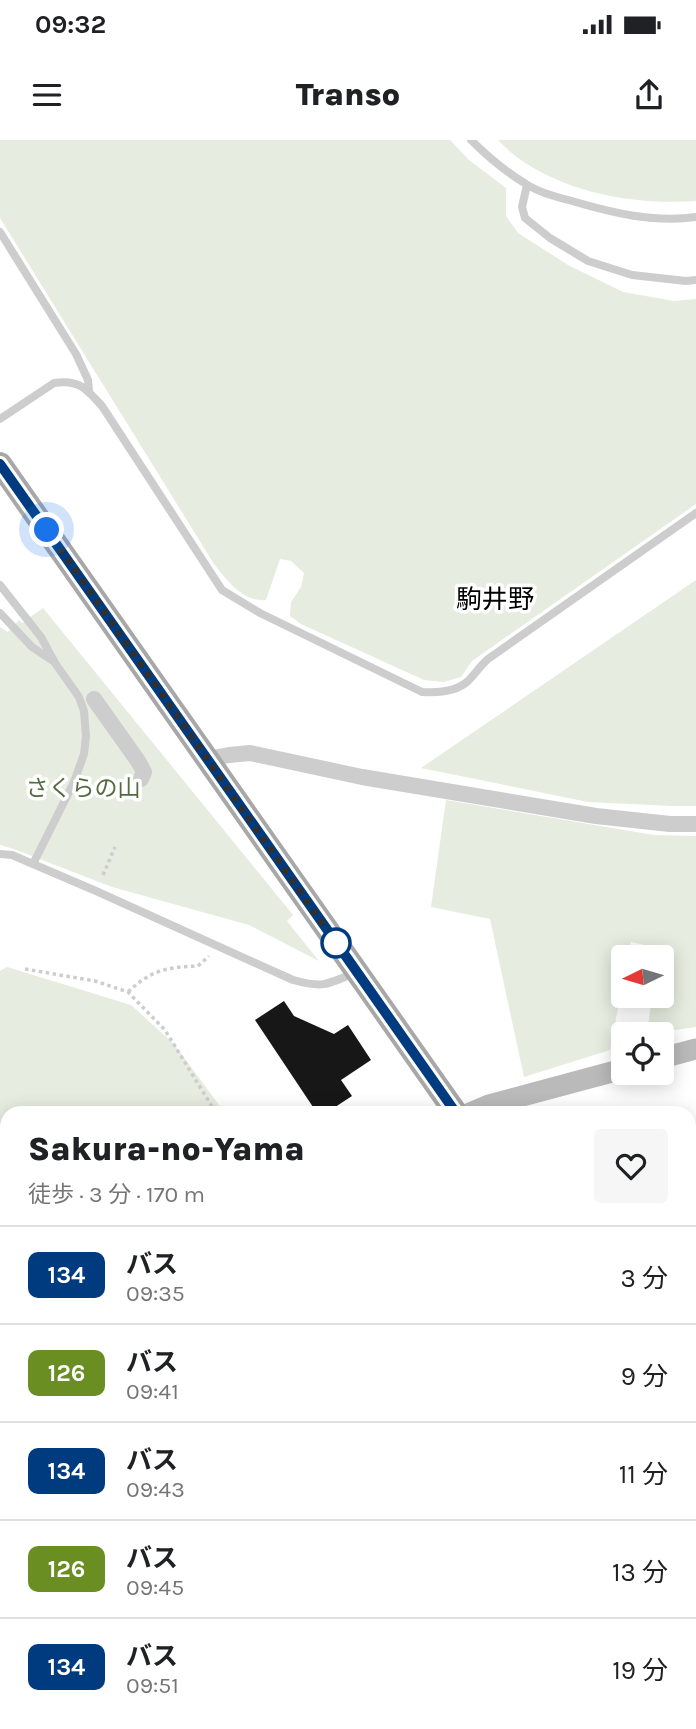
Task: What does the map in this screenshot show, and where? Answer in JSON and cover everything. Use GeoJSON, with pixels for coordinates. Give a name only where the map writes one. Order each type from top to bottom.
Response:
{"type":"FeatureCollection","features":[{"type":"Feature","properties":{"kind":"main road"},"geometry":{"type":"LineString","coordinates":[[0,464],[451,1106]]}},
{"type":"Feature","properties":{"kind":"street"},"geometry":{"type":"LineString","coordinates":[[94,699],[138,761],[144,772],[141,779]]}},
{"type":"Feature","properties":{"kind":"street"},"geometry":{"type":"LineString","coordinates":[[208,759],[250,753],[362,776],[596,816],[696,824]]}},
{"type":"Feature","properties":{"kind":"street"},"geometry":{"type":"LineString","coordinates":[[674,1055],[696,1049]]}},
{"type":"Feature","properties":{"kind":"street"},"geometry":{"type":"LineString","coordinates":[[487,1106],[611,1072]]}},
{"type":"Feature","properties":{"kind":"lane"},"geometry":{"type":"LineString","coordinates":[[471,140],[485,154],[527,185],[548,194],[609,212],[644,218],[696,218]]}},
{"type":"Feature","properties":{"kind":"lane"},"geometry":{"type":"LineString","coordinates":[[527,185],[522,207],[525,218],[550,238],[588,261],[632,275],[696,280]]}},
{"type":"Feature","properties":{"kind":"lane"},"geometry":{"type":"LineString","coordinates":[[0,232],[76,354],[88,380],[89,391]]}},
{"type":"Feature","properties":{"kind":"lane"},"geometry":{"type":"LineString","coordinates":[[0,419],[54,383],[76,383],[89,391],[102,406],[222,590],[260,613],[422,692],[435,693],[461,686],[488,659],[696,513]]}},
{"type":"Feature","properties":{"kind":"lane"},"geometry":{"type":"LineString","coordinates":[[0,584],[41,637],[79,697],[84,711],[84,754],[74,782],[33,864]]}},
{"type":"Feature","properties":{"kind":"lane"},"geometry":{"type":"LineString","coordinates":[[0,614],[32,647],[55,663]]}},
{"type":"Feature","properties":{"kind":"lane"},"geometry":{"type":"LineString","coordinates":[[0,854],[12,855],[96,891],[293,980],[314,986],[332,983],[357,972]]}},
{"type":"Feature","properties":{"kind":"path"},"geometry":{"type":"LineString","coordinates":[[103,876],[115,847]]}},
{"type":"Feature","properties":{"kind":"path"},"geometry":{"type":"LineString","coordinates":[[128,992],[144,977],[172,967],[198,966],[209,956]]}},
{"type":"Feature","properties":{"kind":"path"},"geometry":{"type":"LineString","coordinates":[[26,969],[95,981],[128,992],[165,1030],[212,1106]]}},
{"type":"Feature","properties":{"kind":"green space"},"geometry":{"type":"Polygon","coordinates":[[[0,140],[450,140],[469,160],[506,188],[506,216],[518,233],[568,265],[623,292],[674,301],[696,299],[696,504],[472,661],[461,677],[444,682],[424,680],[301,624],[290,616],[291,602],[301,587],[304,573],[291,561],[280,559],[266,600],[257,600],[242,594],[214,564],[0,218],[0,140]]]}},
{"type":"Feature","properties":{"kind":"green space"},"geometry":{"type":"Polygon","coordinates":[[[498,140],[696,140],[696,201],[650,201],[603,195],[538,170],[515,156],[498,140]]]}},
{"type":"Feature","properties":{"kind":"green space"},"geometry":{"type":"Polygon","coordinates":[[[696,580],[696,806],[588,802],[421,768],[696,580]]]}},
{"type":"Feature","properties":{"kind":"green space","name":"さくらの山"},"geometry":{"type":"Polygon","coordinates":[[[43,608],[293,915],[287,921],[319,961],[249,925],[112,887],[0,845],[0,627],[8,632],[19,620],[22,623],[43,608]]]}},
{"type":"Feature","properties":{"kind":"green space"},"geometry":{"type":"Polygon","coordinates":[[[446,800],[654,835],[696,836],[696,1027],[674,1030],[674,1022],[649,1022],[650,1008],[674,1008],[674,945],[631,942],[630,945],[611,945],[611,1008],[618,1008],[615,1022],[611,1022],[610,1050],[524,1077],[490,919],[431,907],[446,800]]]}},
{"type":"Feature","properties":{"kind":"green space"},"geometry":{"type":"Polygon","coordinates":[[[7,967],[131,1005],[174,1044],[220,1106],[0,1106],[0,971],[7,967]]]}},
{"type":"Feature","properties":{"kind":"building"},"geometry":{"type":"Polygon","coordinates":[[[284,1001],[294,1016],[334,1034],[348,1025],[371,1060],[341,1080],[352,1096],[337,1106],[312,1106],[255,1020],[284,1001]]]}},
{"type":"Feature","properties":{"kind":"bus line","name":"134"},"geometry":{"type":"LineString","coordinates":[[0,464],[451,1106]]}},
{"type":"Feature","properties":{"kind":"district","name":"駒井野"},"geometry":{"type":"Point","coordinates":[495,599]}},
{"type":"Feature","properties":{"kind":"route"},"geometry":{"type":"LineString","coordinates":[[47,530],[336,943]]}}]}
